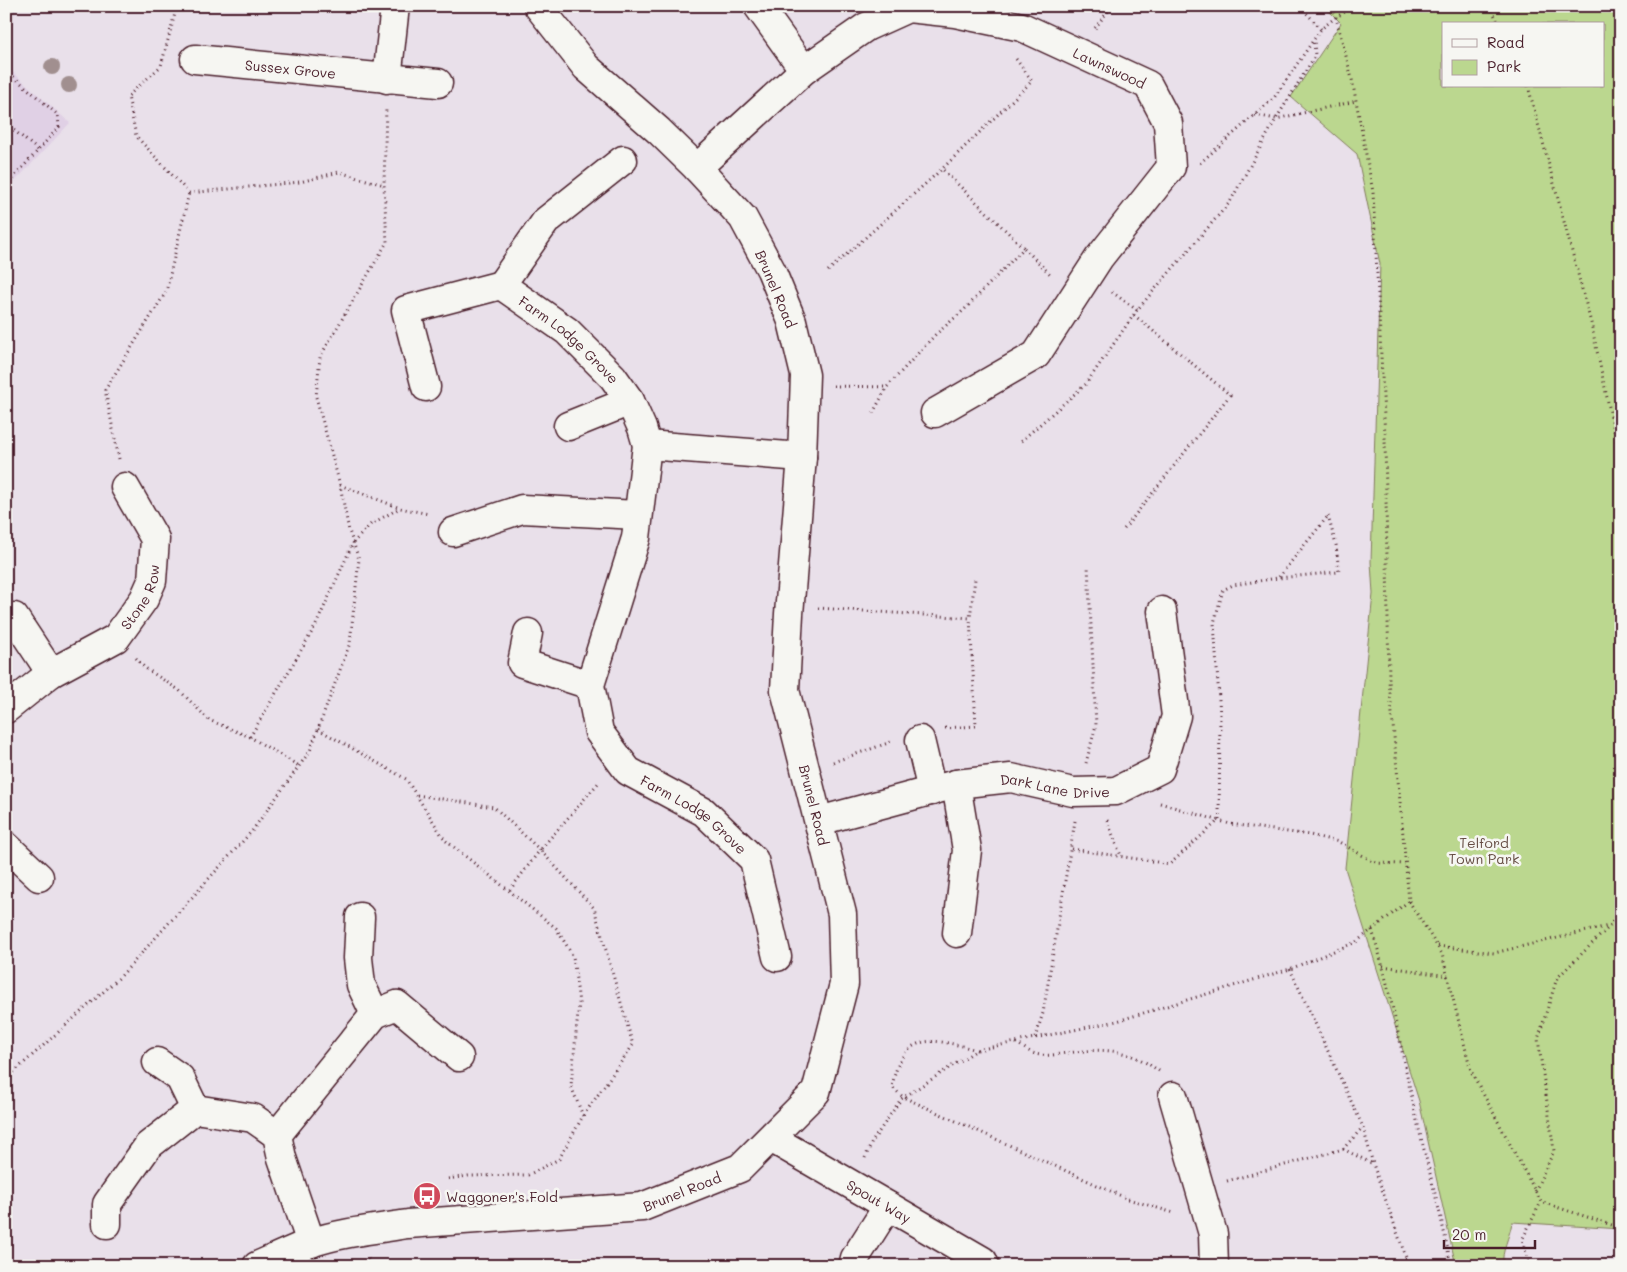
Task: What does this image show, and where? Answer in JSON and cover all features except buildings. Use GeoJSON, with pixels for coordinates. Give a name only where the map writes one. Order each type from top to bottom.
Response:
{"type":"FeatureCollection","features":[{"type":"Feature","properties":{"kind":"street"},"geometry":{"type":"LineString","coordinates":[[387,79],[395,6]]}},
{"type":"Feature","properties":{"kind":"street","name":"Brunel Road"},"geometry":{"type":"LineString","coordinates":[[257,1266],[311,1243],[354,1232],[408,1224],[642,1207],[740,1168],[816,1092],[844,984],[842,914],[785,690],[802,457],[805,386],[805,375],[792,321],[771,270],[743,218],[697,168],[659,131],[586,67],[538,6]]}},
{"type":"Feature","properties":{"kind":"street"},"geometry":{"type":"LineString","coordinates":[[758,6],[804,70]]}},
{"type":"Feature","properties":{"kind":"street","name":"Lawnswood"},"geometry":{"type":"LineString","coordinates":[[697,168],[804,70],[866,27],[908,8],[1013,19],[1022,27],[1148,85],[1168,123],[1172,167]]}},
{"type":"Feature","properties":{"kind":"street","name":"Sussex Grove"},"geometry":{"type":"LineString","coordinates":[[195,59],[438,83]]}},
{"type":"Feature","properties":{"kind":"street"},"geometry":{"type":"LineString","coordinates":[[426,388],[406,310],[501,284],[546,221],[623,160]]}},
{"type":"Feature","properties":{"kind":"street"},"geometry":{"type":"LineString","coordinates":[[935,413],[1036,354],[1099,258],[1172,167]]}},
{"type":"Feature","properties":{"kind":"street","name":"Farm Lodge Grove"},"geometry":{"type":"LineString","coordinates":[[501,284],[567,331],[613,377],[630,401],[647,445],[636,538],[590,685],[599,732],[628,771],[704,812],[754,860],[777,957]]}},
{"type":"Feature","properties":{"kind":"street","name":"Farm Lodge Grove"},"geometry":{"type":"LineString","coordinates":[[568,426],[630,401]]}},
{"type":"Feature","properties":{"kind":"street"},"geometry":{"type":"LineString","coordinates":[[647,445],[802,457]]}},
{"type":"Feature","properties":{"kind":"street","name":"Stone Row"},"geometry":{"type":"LineString","coordinates":[[6,709],[52,673],[116,638],[144,599],[152,581],[155,540],[125,487]]}},
{"type":"Feature","properties":{"kind":"street"},"geometry":{"type":"LineString","coordinates":[[453,532],[522,509],[638,515]]}},
{"type":"Feature","properties":{"kind":"street","name":"Dark Lane Drive"},"geometry":{"type":"LineString","coordinates":[[819,821],[944,788],[1011,778],[1073,792],[1100,791],[1160,769],[1176,716],[1162,611]]}},
{"type":"Feature","properties":{"kind":"street"},"geometry":{"type":"LineString","coordinates":[[14,617],[52,673]]}},
{"type":"Feature","properties":{"kind":"street"},"geometry":{"type":"LineString","coordinates":[[528,633],[522,663],[590,685]]}},
{"type":"Feature","properties":{"kind":"street"},"geometry":{"type":"LineString","coordinates":[[920,740],[944,788],[967,850],[957,933]]}},
{"type":"Feature","properties":{"kind":"street"},"geometry":{"type":"LineString","coordinates":[[6,846],[39,877]]}},
{"type":"Feature","properties":{"kind":"street"},"geometry":{"type":"LineString","coordinates":[[360,917],[358,958],[360,985],[375,1014]]}},
{"type":"Feature","properties":{"kind":"street"},"geometry":{"type":"LineString","coordinates":[[277,1135],[375,1014],[397,1005],[459,1057]]}},
{"type":"Feature","properties":{"kind":"street"},"geometry":{"type":"LineString","coordinates":[[157,1062],[180,1078],[195,1109]]}},
{"type":"Feature","properties":{"kind":"street"},"geometry":{"type":"LineString","coordinates":[[1173,1096],[1213,1234],[1214,1266]]}},
{"type":"Feature","properties":{"kind":"street"},"geometry":{"type":"LineString","coordinates":[[107,1224],[107,1204],[148,1146],[195,1109],[254,1118],[277,1135],[282,1158],[311,1243]]}},
{"type":"Feature","properties":{"kind":"street","name":"Spout Way"},"geometry":{"type":"LineString","coordinates":[[771,1138],[983,1262],[985,1266]]}},
{"type":"Feature","properties":{"kind":"street"},"geometry":{"type":"LineString","coordinates":[[853,1266],[888,1206]]}},
{"type":"Feature","properties":{"kind":"path"},"geometry":{"type":"LineString","coordinates":[[6,36],[11,6]]}},
{"type":"Feature","properties":{"kind":"path"},"geometry":{"type":"LineString","coordinates":[[177,6],[161,66],[128,96],[136,136],[189,193]]}},
{"type":"Feature","properties":{"kind":"path"},"geometry":{"type":"LineString","coordinates":[[1300,6],[1321,29]]}},
{"type":"Feature","properties":{"kind":"path"},"geometry":{"type":"LineString","coordinates":[[1333,6],[1356,101],[1373,192],[1386,437],[1389,680],[1409,901],[1442,954],[1471,1070],[1541,1202],[1621,1228]]}},
{"type":"Feature","properties":{"kind":"path"},"geometry":{"type":"LineString","coordinates":[[1172,167],[1191,170],[1274,98],[1321,29],[1336,17],[1356,6]]}},
{"type":"Feature","properties":{"kind":"path"},"geometry":{"type":"LineString","coordinates":[[1490,6],[1497,22]]}},
{"type":"Feature","properties":{"kind":"path"},"geometry":{"type":"LineString","coordinates":[[828,271],[942,169],[1032,81],[1008,46],[1013,19]]}},
{"type":"Feature","properties":{"kind":"path"},"geometry":{"type":"LineString","coordinates":[[1021,441],[1086,384],[1134,315],[1230,202],[1276,119],[1315,56],[1314,39]]}},
{"type":"Feature","properties":{"kind":"path"},"geometry":{"type":"LineString","coordinates":[[6,70],[58,115],[59,127],[6,186]]}},
{"type":"Feature","properties":{"kind":"path"},"geometry":{"type":"LineString","coordinates":[[6,1079],[121,976],[252,831],[310,751],[350,643],[359,559],[349,531],[340,486],[316,397],[320,357],[387,242],[384,185],[387,79]]}},
{"type":"Feature","properties":{"kind":"path"},"geometry":{"type":"LineString","coordinates":[[1529,88],[1592,323],[1621,463]]}},
{"type":"Feature","properties":{"kind":"path"},"geometry":{"type":"LineString","coordinates":[[1254,115],[1276,119],[1356,101]]}},
{"type":"Feature","properties":{"kind":"path"},"geometry":{"type":"LineString","coordinates":[[10,127],[38,150]]}},
{"type":"Feature","properties":{"kind":"path"},"geometry":{"type":"LineString","coordinates":[[942,169],[1073,298]]}},
{"type":"Feature","properties":{"kind":"path"},"geometry":{"type":"LineString","coordinates":[[189,193],[300,182],[339,172],[384,185]]}},
{"type":"Feature","properties":{"kind":"path"},"geometry":{"type":"LineString","coordinates":[[125,487],[105,390],[166,292],[189,193]]}},
{"type":"Feature","properties":{"kind":"path"},"geometry":{"type":"LineString","coordinates":[[873,413],[887,387],[935,335],[964,310],[1024,248]]}},
{"type":"Feature","properties":{"kind":"path"},"geometry":{"type":"LineString","coordinates":[[1124,529],[1230,395],[1134,315]]}},
{"type":"Feature","properties":{"kind":"path"},"geometry":{"type":"LineString","coordinates":[[805,386],[887,387]]}},
{"type":"Feature","properties":{"kind":"path"},"geometry":{"type":"LineString","coordinates":[[340,486],[400,508],[429,514],[453,532]]}},
{"type":"Feature","properties":{"kind":"path"},"geometry":{"type":"LineString","coordinates":[[250,737],[316,626],[353,543],[371,524],[400,508]]}},
{"type":"Feature","properties":{"kind":"path"},"geometry":{"type":"LineString","coordinates":[[1328,516],[1336,545],[1339,572],[1278,578],[1322,524],[1328,516]]}},
{"type":"Feature","properties":{"kind":"path"},"geometry":{"type":"LineString","coordinates":[[1088,566],[1100,791],[1106,816],[1122,857]]}},
{"type":"Feature","properties":{"kind":"path"},"geometry":{"type":"LineString","coordinates":[[790,606],[970,618],[975,579]]}},
{"type":"Feature","properties":{"kind":"path"},"geometry":{"type":"LineString","coordinates":[[116,638],[145,668],[178,690],[209,720],[250,737],[299,766]]}},
{"type":"Feature","properties":{"kind":"path"},"geometry":{"type":"LineString","coordinates":[[318,729],[406,779],[445,840],[556,928],[573,956],[579,1003],[571,1086],[583,1116]]}},
{"type":"Feature","properties":{"kind":"path"},"geometry":{"type":"LineString","coordinates":[[509,891],[540,850],[619,759]]}},
{"type":"Feature","properties":{"kind":"path"},"geometry":{"type":"LineString","coordinates":[[1100,791],[1230,824],[1310,835],[1339,842],[1376,863],[1405,864]]}},
{"type":"Feature","properties":{"kind":"path"},"geometry":{"type":"LineString","coordinates":[[1035,1038],[1100,791]]}},
{"type":"Feature","properties":{"kind":"path"},"geometry":{"type":"LineString","coordinates":[[417,796],[494,807],[540,850],[594,908],[633,1045],[583,1116],[560,1160],[528,1175],[468,1176],[448,1179]]}},
{"type":"Feature","properties":{"kind":"path"},"geometry":{"type":"LineString","coordinates":[[853,1186],[872,1142],[901,1099],[977,1050],[1117,1021],[1290,969],[1356,942],[1409,901]]}},
{"type":"Feature","properties":{"kind":"path"},"geometry":{"type":"LineString","coordinates":[[1535,1191],[1554,1151],[1538,1039],[1557,978],[1611,925],[1621,903]]}},
{"type":"Feature","properties":{"kind":"path"},"geometry":{"type":"LineString","coordinates":[[1437,946],[1494,953],[1621,923]]}},
{"type":"Feature","properties":{"kind":"path"},"geometry":{"type":"LineString","coordinates":[[1372,930],[1383,966],[1451,1266]]}},
{"type":"Feature","properties":{"kind":"path"},"geometry":{"type":"LineString","coordinates":[[1383,966],[1448,976]]}},
{"type":"Feature","properties":{"kind":"path"},"geometry":{"type":"LineString","coordinates":[[1290,969],[1363,1127],[1373,1164],[1409,1266]]}},
{"type":"Feature","properties":{"kind":"path"},"geometry":{"type":"LineString","coordinates":[[977,1050],[945,1041],[928,1041],[910,1047],[895,1071],[892,1087],[903,1097],[1128,1199],[1174,1213]]}},
{"type":"Feature","properties":{"kind":"path"},"geometry":{"type":"LineString","coordinates":[[1016,1042],[1036,1054],[1061,1054],[1100,1049],[1121,1052],[1146,1061],[1165,1074],[1173,1096]]}},
{"type":"Feature","properties":{"kind":"path"},"geometry":{"type":"LineString","coordinates":[[1200,1189],[1343,1149],[1363,1127]]}},
{"type":"Feature","properties":{"kind":"path"},"geometry":{"type":"LineString","coordinates":[[1343,1149],[1373,1164]]}},
{"type":"Feature","properties":{"kind":"path"},"geometry":{"type":"LineString","coordinates":[[1530,1266],[1522,1240],[1541,1202]]}},
{"type":"Feature","properties":{"kind":"shaded area"},"geometry":{"type":"Polygon","coordinates":[[[6,6],[16,6],[6,58],[6,6]]]}},
{"type":"Feature","properties":{"kind":"shaded area"},"geometry":{"type":"Polygon","coordinates":[[[6,66],[70,123],[6,191],[6,66]]]}},
{"type":"Feature","properties":{"kind":"green space","name":"Telford Town Park"},"geometry":{"type":"Polygon","coordinates":[[[1325,6],[1621,6],[1621,1229],[1512,1222],[1504,1249],[1503,1266],[1456,1266],[1419,1101],[1345,868],[1373,594],[1371,562],[1380,264],[1357,154],[1291,97],[1341,23],[1325,6]]]}},
{"type":"Feature","properties":{"kind":"place","name":"Waggoner's Fold"},"geometry":{"type":"Point","coordinates":[427,1196]}}]}
